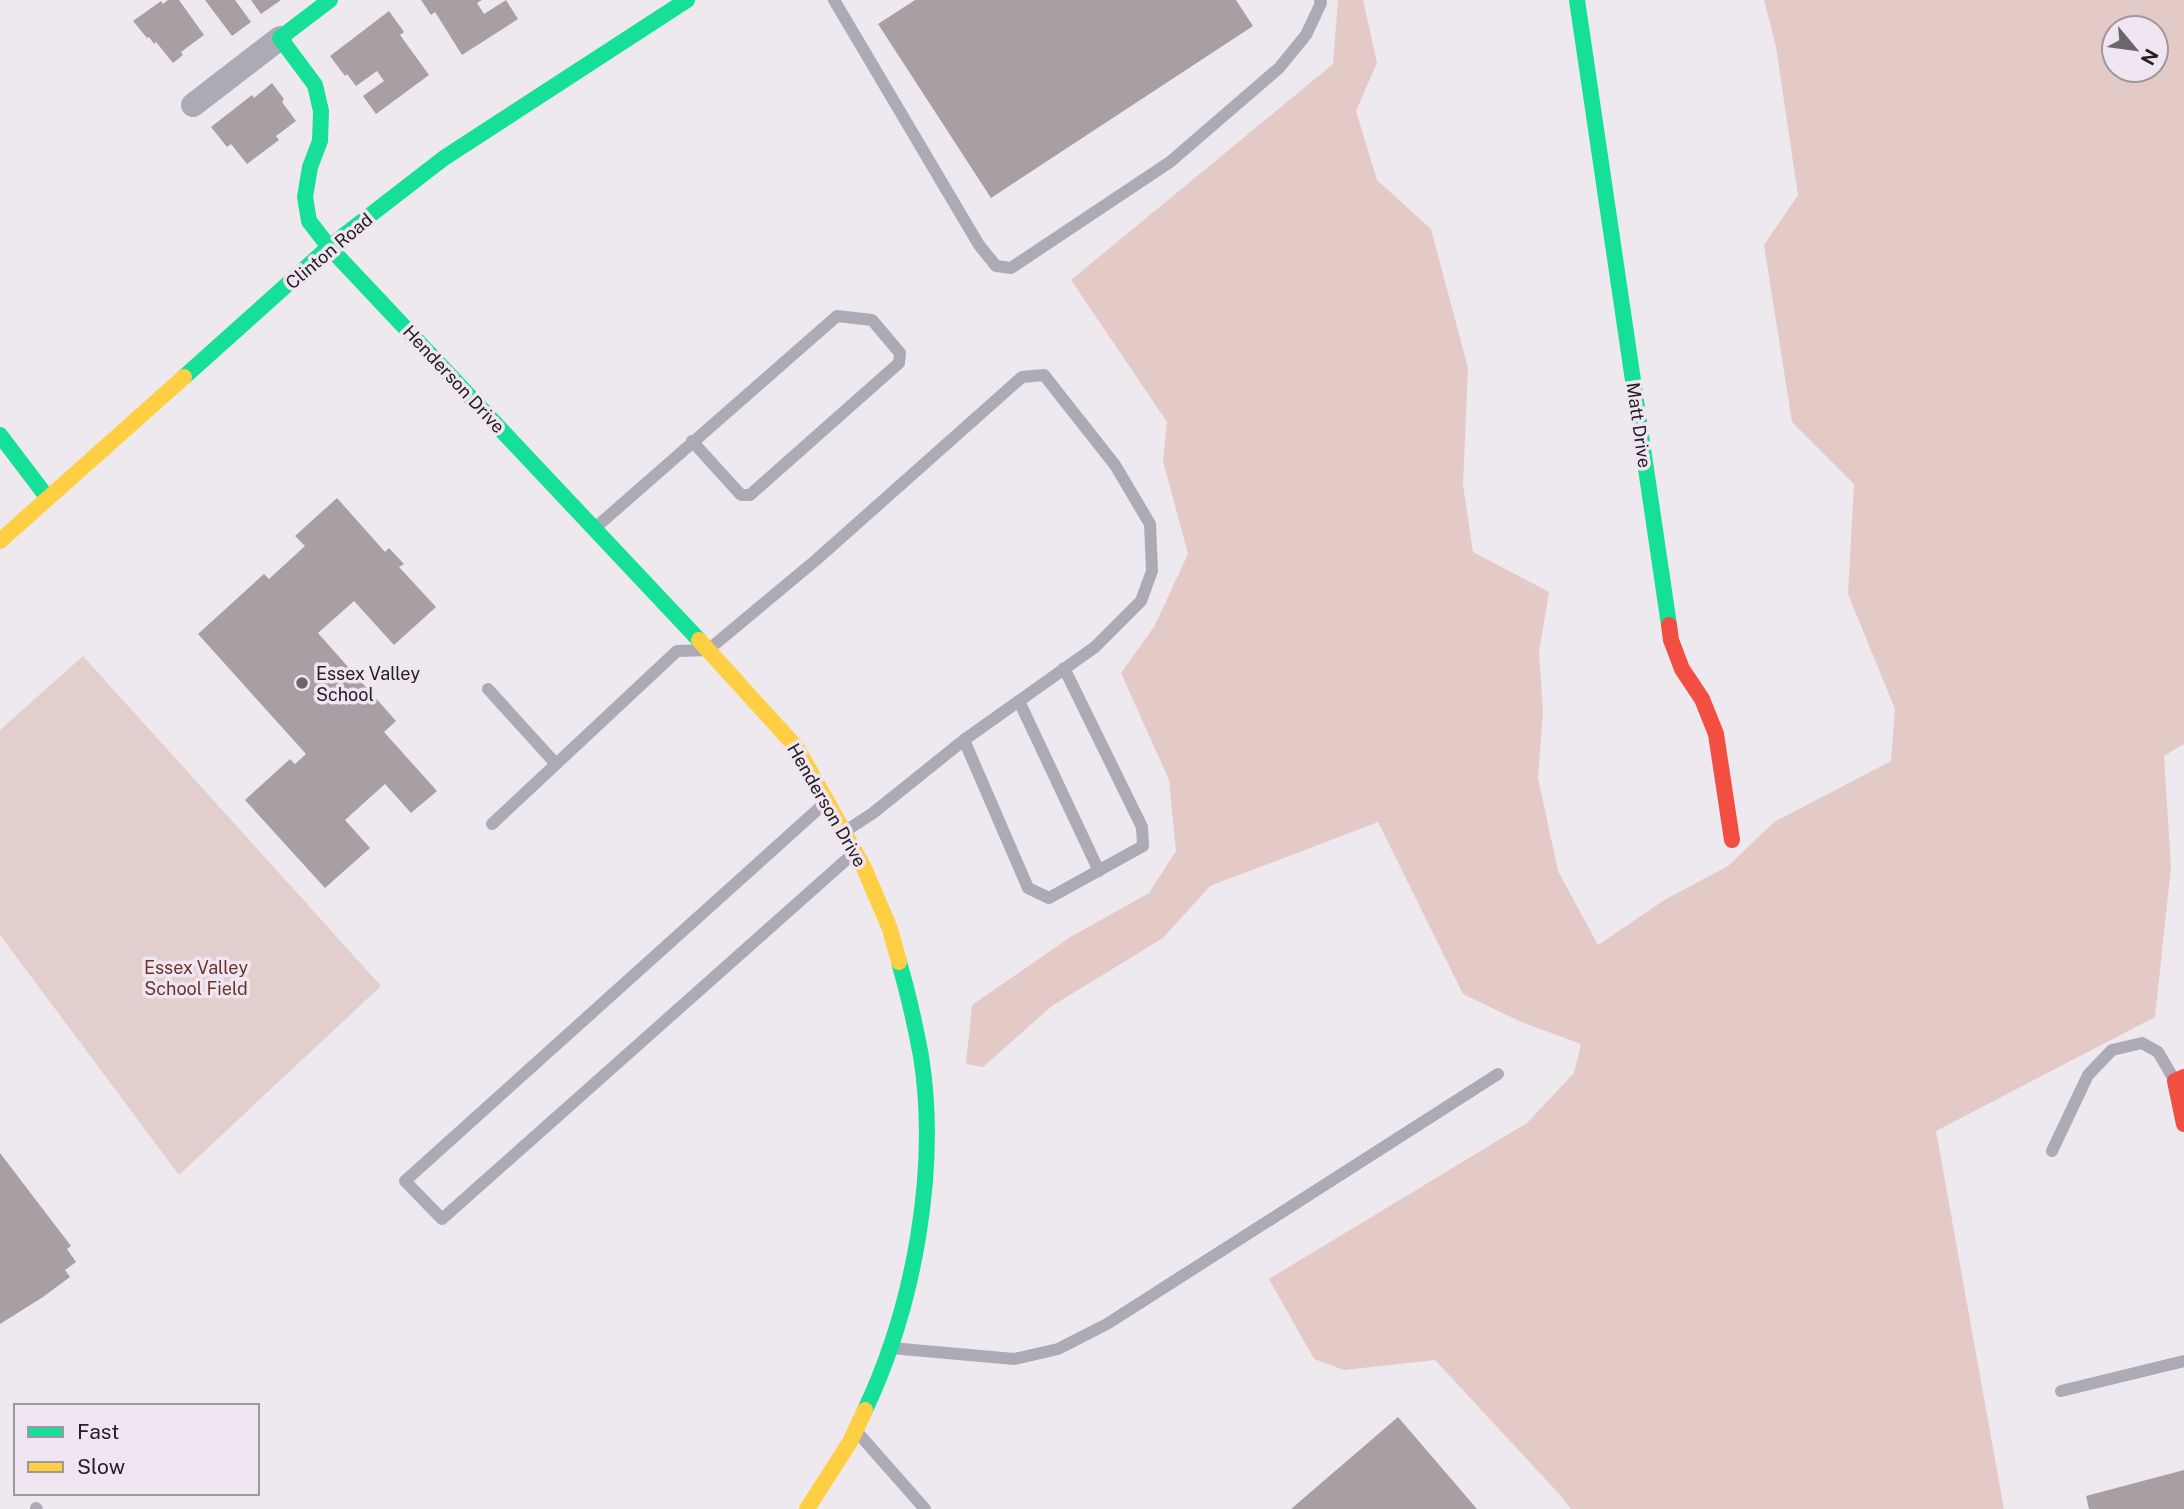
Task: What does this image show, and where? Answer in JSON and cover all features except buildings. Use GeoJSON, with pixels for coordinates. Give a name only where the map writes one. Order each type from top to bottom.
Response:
{"type":"FeatureCollection","features":[{"type":"Feature","properties":{"kind":"street"},"geometry":{"type":"LineString","coordinates":[[193,106],[331,0]]}},
{"type":"Feature","properties":{"kind":"street","name":"Clinton Road"},"geometry":{"type":"LineString","coordinates":[[0,541],[329,247],[444,158],[688,0]]}},
{"type":"Feature","properties":{"kind":"street","name":"Matt Drive"},"geometry":{"type":"LineString","coordinates":[[1577,0],[1671,640],[1682,669],[1702,699],[1716,734],[1732,840]]}},
{"type":"Feature","properties":{"kind":"street","name":"Henderson Drive"},"geometry":{"type":"LineString","coordinates":[[280,38],[315,85],[321,111],[320,141],[310,167],[305,197],[309,221],[329,247],[797,748],[864,868],[890,929],[908,993],[921,1058],[926,1124],[924,1190],[915,1256],[900,1320],[878,1382],[856,1430],[807,1509]]}},
{"type":"Feature","properties":{"kind":"street"},"geometry":{"type":"LineString","coordinates":[[0,435],[47,497]]}},
{"type":"Feature","properties":{"kind":"street"},"geometry":{"type":"LineString","coordinates":[[2180,1079],[2184,1124]]}},
{"type":"Feature","properties":{"kind":"lane"},"geometry":{"type":"LineString","coordinates":[[834,0],[979,245],[996,266],[1011,268],[1170,162],[1279,68],[1306,35],[1320,0]]}},
{"type":"Feature","properties":{"kind":"lane"},"geometry":{"type":"LineString","coordinates":[[594,528],[692,441],[837,316],[872,320],[900,353],[899,363],[750,495],[741,495],[692,441]]}},
{"type":"Feature","properties":{"kind":"lane"},"geometry":{"type":"LineString","coordinates":[[492,824],[677,651],[708,650],[816,560],[1022,377],[1044,375],[1115,465],[1150,524],[1152,571],[1142,601],[1096,647],[964,740],[873,813],[844,832]]}},
{"type":"Feature","properties":{"kind":"lane"},"geometry":{"type":"LineString","coordinates":[[964,740],[1028,888],[1049,898],[1143,846],[1142,827],[1064,668]]}},
{"type":"Feature","properties":{"kind":"lane"},"geometry":{"type":"LineString","coordinates":[[488,689],[556,765]]}},
{"type":"Feature","properties":{"kind":"lane"},"geometry":{"type":"LineString","coordinates":[[1019,701],[1099,871]]}},
{"type":"Feature","properties":{"kind":"lane"},"geometry":{"type":"LineString","coordinates":[[827,801],[405,1181],[442,1219],[855,852]]}},
{"type":"Feature","properties":{"kind":"lane"},"geometry":{"type":"LineString","coordinates":[[2052,1152],[2088,1074],[2112,1050],[2142,1043],[2158,1052],[2180,1079]]}},
{"type":"Feature","properties":{"kind":"lane"},"geometry":{"type":"LineString","coordinates":[[890,1348],[1014,1359],[1058,1349],[1107,1324],[1497,1074]]}},
{"type":"Feature","properties":{"kind":"lane"},"geometry":{"type":"LineString","coordinates":[[2061,1391],[2184,1361]]}},
{"type":"Feature","properties":{"kind":"lane"},"geometry":{"type":"LineString","coordinates":[[856,1430],[925,1509]]}},
{"type":"Feature","properties":{"kind":"green space","name":"Essex Valley School Field"},"geometry":{"type":"Polygon","coordinates":[[[83,656],[381,986],[179,1175],[0,935],[0,730],[83,656]]]}},
{"type":"Feature","properties":{"kind":"shaded area"},"geometry":{"type":"Polygon","coordinates":[[[1338,0],[1363,0],[1377,63],[1356,111],[1377,180],[1431,229],[1468,368],[1463,485],[1473,552],[1549,592],[1539,652],[1543,711],[1538,778],[1558,871],[1598,945],[1666,899],[1728,866],[1774,822],[1891,761],[1895,709],[1848,594],[1854,484],[1792,422],[1764,245],[1798,195],[1776,47],[1764,0],[2184,0],[2184,744],[2164,756],[2171,867],[2155,1017],[1936,1131],[2004,1509],[1571,1509],[1435,1360],[1344,1370],[1314,1359],[1269,1279],[1527,1123],[1574,1073],[1581,1044],[1521,1022],[1463,994],[1378,822],[1210,886],[1163,938],[1052,1006],[983,1067],[966,1064],[972,1005],[1072,936],[1149,893],[1176,851],[1169,780],[1121,673],[1154,627],[1188,554],[1163,461],[1167,422],[1071,280],[1333,64],[1338,0]]]}},
{"type":"Feature","properties":{"kind":"traffic: fast"},"geometry":{"type":"LineString","coordinates":[[330,0],[280,38],[315,85],[321,111],[320,141],[310,167],[305,197],[309,221],[329,247],[699,640]]}},
{"type":"Feature","properties":{"kind":"traffic: fast"},"geometry":{"type":"LineString","coordinates":[[184,377],[329,247],[444,158],[687,0]]}},
{"type":"Feature","properties":{"kind":"traffic: fast"},"geometry":{"type":"LineString","coordinates":[[1577,0],[1669,625]]}},
{"type":"Feature","properties":{"kind":"traffic: fast"},"geometry":{"type":"LineString","coordinates":[[0,435],[47,497]]}},
{"type":"Feature","properties":{"kind":"traffic: fast"},"geometry":{"type":"LineString","coordinates":[[865,1410],[897,1327],[918,1237],[924,1191],[926,1100],[921,1056],[899,962]]}},
{"type":"Feature","properties":{"kind":"traffic: slow"},"geometry":{"type":"LineString","coordinates":[[0,541],[184,377]]}},
{"type":"Feature","properties":{"kind":"traffic: slow"},"geometry":{"type":"LineString","coordinates":[[699,640],[797,748],[864,868],[890,929],[899,962]]}},
{"type":"Feature","properties":{"kind":"traffic: slow"},"geometry":{"type":"LineString","coordinates":[[807,1509],[850,1442],[865,1410]]}},
{"type":"Feature","properties":{"kind":"traffic: jam"},"geometry":{"type":"LineString","coordinates":[[1669,625],[1671,640],[1682,669],[1702,699],[1716,734],[1732,840]]}},
{"type":"Feature","properties":{"kind":"traffic: jam"},"geometry":{"type":"LineString","coordinates":[[2184,1077],[2175,1081],[2184,1124]]}},
{"type":"Feature","properties":{"kind":"place","name":"Essex Valley School"},"geometry":{"type":"Point","coordinates":[302,683]}}]}
